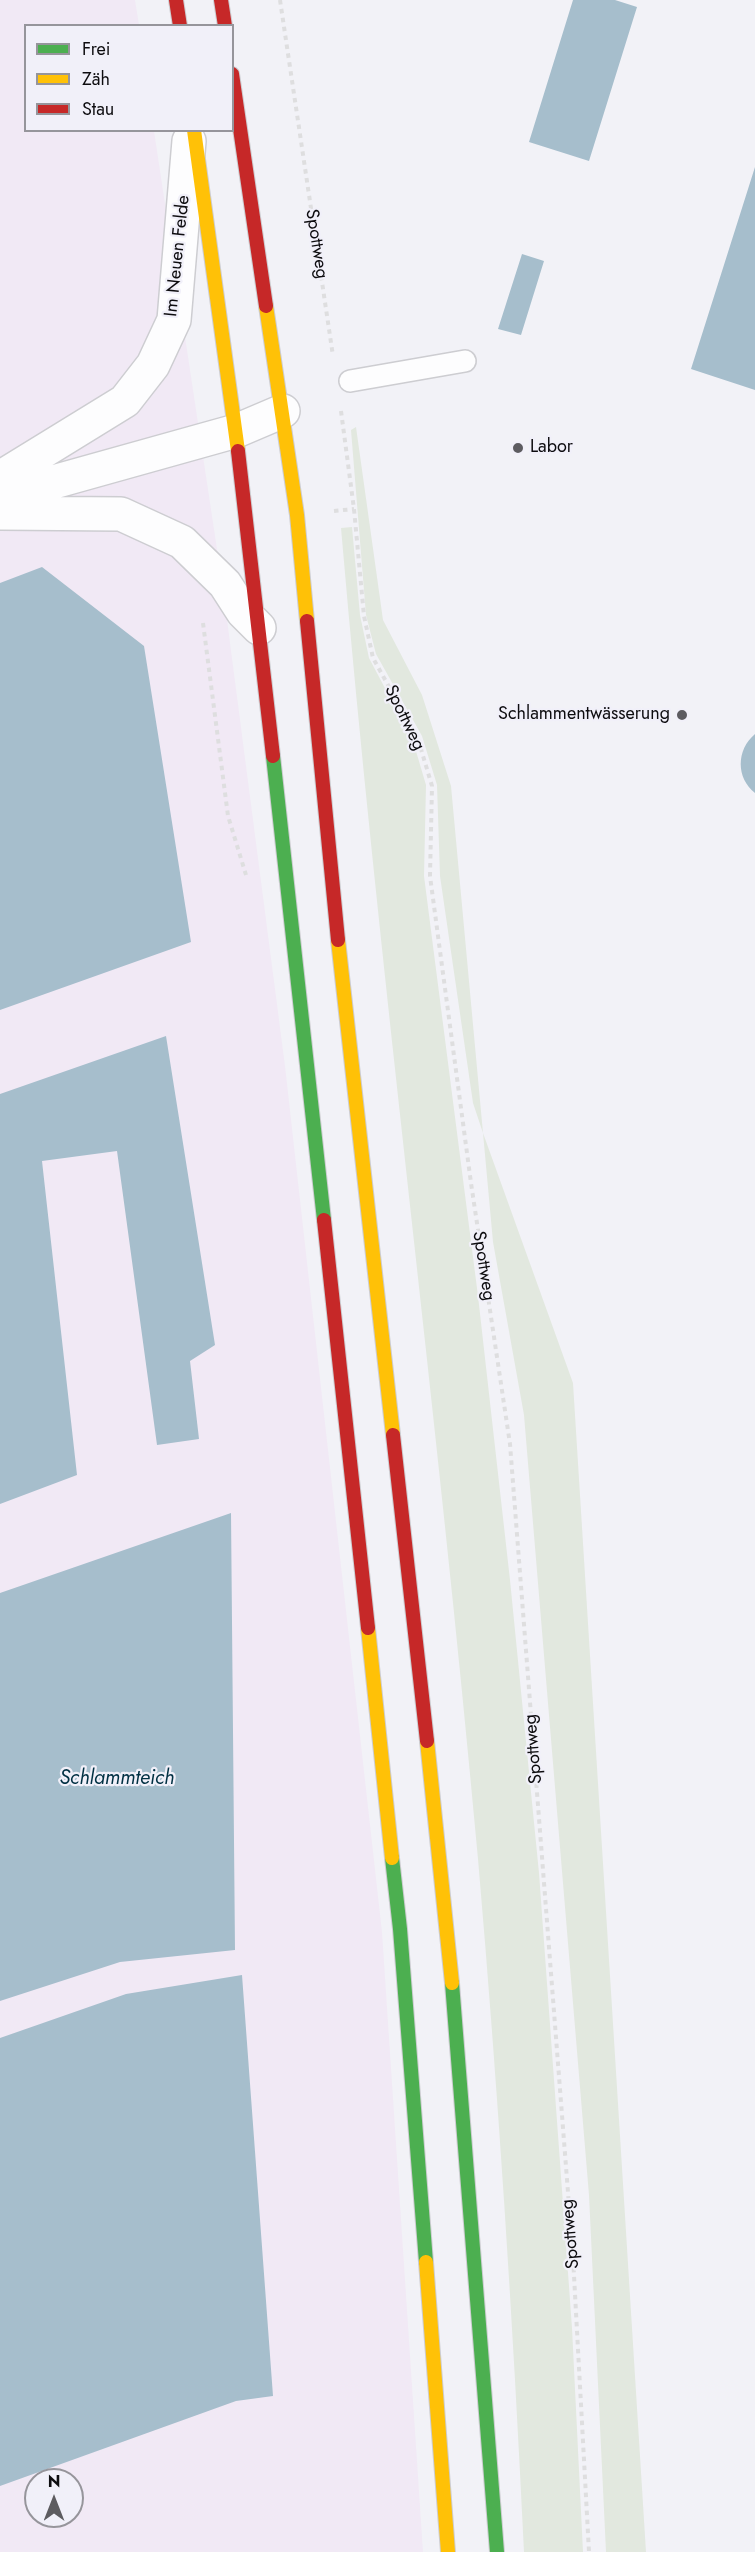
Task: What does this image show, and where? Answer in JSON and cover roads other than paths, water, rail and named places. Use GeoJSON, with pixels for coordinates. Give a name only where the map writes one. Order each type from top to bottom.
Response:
{"type":"FeatureCollection","features":[{"type":"Feature","properties":{"kind":"main road"},"geometry":{"type":"LineString","coordinates":[[176,0],[180,24]]}},
{"type":"Feature","properties":{"kind":"main road"},"geometry":{"type":"LineString","coordinates":[[221,0],[225,24]]}},
{"type":"Feature","properties":{"kind":"main road"},"geometry":{"type":"LineString","coordinates":[[234,87],[297,515],[341,971],[447,1921],[497,2552]]}},
{"type":"Feature","properties":{"kind":"main road"},"geometry":{"type":"LineString","coordinates":[[194,132],[236,431],[259,628],[400,1929],[448,2552]]}},
{"type":"Feature","properties":{"kind":"street","name":"Im Neuen Felde"},"geometry":{"type":"LineString","coordinates":[[0,478],[125,401],[153,365],[174,320],[190,132]]}},
{"type":"Feature","properties":{"kind":"street"},"geometry":{"type":"LineString","coordinates":[[0,497],[236,431],[283,411]]}},
{"type":"Feature","properties":{"kind":"street"},"geometry":{"type":"LineString","coordinates":[[0,513],[121,514],[182,542],[225,584],[243,612],[259,628]]}},
{"type":"Feature","properties":{"kind":"lane"},"geometry":{"type":"LineString","coordinates":[[350,381],[465,361]]}},
{"type":"Feature","properties":{"kind":"water"},"geometry":{"type":"Polygon","coordinates":[[[573,0],[615,0],[637,7],[589,161],[529,142],[573,0]]]}},
{"type":"Feature","properties":{"kind":"water"},"geometry":{"type":"Polygon","coordinates":[[[755,167],[755,390],[691,369],[755,167]]]}},
{"type":"Feature","properties":{"kind":"water"},"geometry":{"type":"Polygon","coordinates":[[[522,254],[544,261],[521,335],[498,329],[522,254]]]}},
{"type":"Feature","properties":{"kind":"water"},"geometry":{"type":"Polygon","coordinates":[[[42,567],[144,646],[191,942],[0,1010],[0,583],[42,567]]]}},
{"type":"Feature","properties":{"kind":"water"},"geometry":{"type":"Polygon","coordinates":[[[755,734],[755,793],[744,780],[741,764],[744,748],[755,734]]]}},
{"type":"Feature","properties":{"kind":"water"},"geometry":{"type":"Polygon","coordinates":[[[166,1036],[215,1345],[190,1361],[199,1439],[157,1445],[117,1151],[42,1161],[77,1475],[0,1504],[0,1094],[166,1036]]]}},
{"type":"Feature","properties":{"kind":"water","name":"Schlammteich"},"geometry":{"type":"Polygon","coordinates":[[[231,1513],[235,1950],[120,1962],[0,2001],[0,1593],[231,1513]]]}},
{"type":"Feature","properties":{"kind":"water"},"geometry":{"type":"Polygon","coordinates":[[[242,1975],[273,2396],[236,2401],[50,2468],[24,2468],[24,2477],[0,2486],[0,2038],[126,1994],[242,1975]]]}},
{"type":"Feature","properties":{"kind":"place","name":"Labor"},"geometry":{"type":"Point","coordinates":[518,448]}},
{"type":"Feature","properties":{"kind":"place","name":"Schlammentwässerung"},"geometry":{"type":"Point","coordinates":[682,715]}}]}
